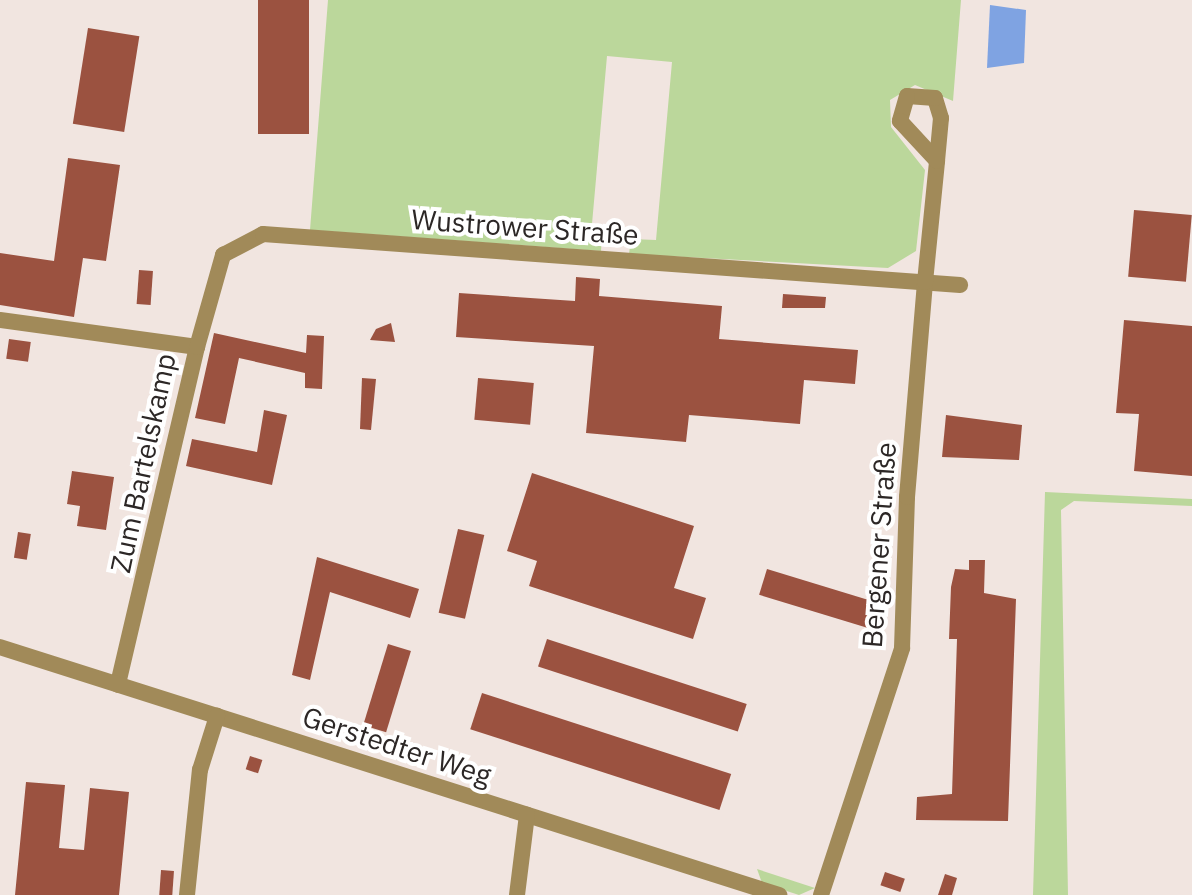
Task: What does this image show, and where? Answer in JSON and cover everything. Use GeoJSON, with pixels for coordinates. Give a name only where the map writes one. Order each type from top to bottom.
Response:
{"type":"FeatureCollection","features":[{"type":"Feature","properties":{"kind":"street","name":"Bergener Straße"},"geometry":{"type":"LineString","coordinates":[[821,895],[902,648],[925,282],[937,161]]}},
{"type":"Feature","properties":{"kind":"street","name":"Wustrower Straße"},"geometry":{"type":"LineString","coordinates":[[197,347],[223,255],[263,234],[960,285]]}},
{"type":"Feature","properties":{"kind":"street","name":"Zum Bartelskamp"},"geometry":{"type":"LineString","coordinates":[[0,320],[197,347],[118,685]]}},
{"type":"Feature","properties":{"kind":"street","name":"Gerstedter Weg"},"geometry":{"type":"LineString","coordinates":[[0,647],[779,895]]}},
{"type":"Feature","properties":{"kind":"street"},"geometry":{"type":"LineString","coordinates":[[187,895],[200,770],[217,716]]}},
{"type":"Feature","properties":{"kind":"street"},"geometry":{"type":"LineString","coordinates":[[517,895],[527,815]]}},
{"type":"Feature","properties":{"kind":"green space"},"geometry":{"type":"Polygon","coordinates":[[[328,0],[961,0],[953,101],[915,85],[890,100],[891,127],[925,170],[916,251],[888,268],[629,254],[631,239],[656,240],[672,62],[607,56],[591,235],[602,236],[601,251],[310,230],[328,0]]]}},
{"type":"Feature","properties":{"kind":"green space"},"geometry":{"type":"Polygon","coordinates":[[[1045,492],[1192,499],[1192,506],[1074,501],[1061,510],[1068,895],[1033,895],[1045,492]]]}},
{"type":"Feature","properties":{"kind":"green space"},"geometry":{"type":"Polygon","coordinates":[[[757,869],[815,888],[799,895],[762,883],[757,869]]]}},
{"type":"Feature","properties":{"kind":"water"},"geometry":{"type":"Polygon","coordinates":[[[990,5],[1026,10],[1024,63],[987,68],[990,5]]]}},
{"type":"Feature","properties":{"kind":"building"},"geometry":{"type":"Polygon","coordinates":[[[258,0],[309,0],[309,134],[258,134],[258,0]]]}},
{"type":"Feature","properties":{"kind":"building"},"geometry":{"type":"Polygon","coordinates":[[[88,28],[139,36],[124,132],[73,124],[88,28]]]}},
{"type":"Feature","properties":{"kind":"building"},"geometry":{"type":"Polygon","coordinates":[[[68,158],[120,165],[106,261],[83,258],[74,317],[0,305],[0,253],[54,261],[68,158]]]}},
{"type":"Feature","properties":{"kind":"building"},"geometry":{"type":"Polygon","coordinates":[[[1134,210],[1192,215],[1186,282],[1128,277],[1134,210]]]}},
{"type":"Feature","properties":{"kind":"building"},"geometry":{"type":"Polygon","coordinates":[[[139,270],[153,271],[151,305],[137,304],[139,270]]]}},
{"type":"Feature","properties":{"kind":"building"},"geometry":{"type":"Polygon","coordinates":[[[576,277],[600,279],[599,296],[722,306],[719,339],[858,350],[855,384],[804,380],[800,424],[689,415],[686,442],[586,433],[594,346],[456,337],[459,293],[575,301],[576,277]]]}},
{"type":"Feature","properties":{"kind":"building"},"geometry":{"type":"Polygon","coordinates":[[[783,294],[826,297],[825,308],[782,308],[783,294]]]}},
{"type":"Feature","properties":{"kind":"building"},"geometry":{"type":"Polygon","coordinates":[[[1124,320],[1192,326],[1192,476],[1134,471],[1139,414],[1116,413],[1124,320]]]}},
{"type":"Feature","properties":{"kind":"building"},"geometry":{"type":"Polygon","coordinates":[[[391,323],[395,342],[370,340],[376,329],[391,323]]]}},
{"type":"Feature","properties":{"kind":"building"},"geometry":{"type":"Polygon","coordinates":[[[214,333],[306,353],[307,335],[324,336],[322,389],[305,388],[305,373],[239,358],[225,424],[195,418],[214,333]]]}},
{"type":"Feature","properties":{"kind":"building"},"geometry":{"type":"Polygon","coordinates":[[[9,339],[31,342],[28,362],[6,359],[9,339]]]}},
{"type":"Feature","properties":{"kind":"building"},"geometry":{"type":"Polygon","coordinates":[[[362,378],[376,379],[371,430],[360,429],[362,378]]]}},
{"type":"Feature","properties":{"kind":"building"},"geometry":{"type":"Polygon","coordinates":[[[478,378],[534,383],[530,425],[474,420],[478,378]]]}},
{"type":"Feature","properties":{"kind":"building"},"geometry":{"type":"Polygon","coordinates":[[[264,410],[287,415],[272,485],[186,466],[192,439],[257,452],[264,410]]]}},
{"type":"Feature","properties":{"kind":"building"},"geometry":{"type":"Polygon","coordinates":[[[946,415],[1022,425],[1019,460],[942,457],[946,415]]]}},
{"type":"Feature","properties":{"kind":"building"},"geometry":{"type":"Polygon","coordinates":[[[72,471],[114,477],[106,530],[77,526],[80,506],[67,504],[72,471]]]}},
{"type":"Feature","properties":{"kind":"building"},"geometry":{"type":"Polygon","coordinates":[[[532,473],[694,526],[674,588],[706,598],[693,639],[529,586],[537,561],[507,551],[532,473]]]}},
{"type":"Feature","properties":{"kind":"building"},"geometry":{"type":"Polygon","coordinates":[[[458,529],[484,535],[465,619],[439,613],[458,529]]]}},
{"type":"Feature","properties":{"kind":"building"},"geometry":{"type":"Polygon","coordinates":[[[18,532],[31,534],[27,560],[14,558],[18,532]]]}},
{"type":"Feature","properties":{"kind":"building"},"geometry":{"type":"Polygon","coordinates":[[[317,557],[419,589],[410,618],[330,592],[310,680],[292,675],[317,557]]]}},
{"type":"Feature","properties":{"kind":"building"},"geometry":{"type":"Polygon","coordinates":[[[969,560],[985,560],[984,593],[1016,599],[1008,821],[916,820],[917,797],[952,794],[957,639],[949,639],[951,587],[955,569],[969,570],[969,560]]]}},
{"type":"Feature","properties":{"kind":"building"},"geometry":{"type":"Polygon","coordinates":[[[767,569],[875,602],[867,628],[759,595],[767,569]]]}},
{"type":"Feature","properties":{"kind":"building"},"geometry":{"type":"Polygon","coordinates":[[[547,639],[747,704],[738,731],[538,667],[547,639]]]}},
{"type":"Feature","properties":{"kind":"building"},"geometry":{"type":"Polygon","coordinates":[[[388,644],[411,651],[386,732],[363,725],[388,644]]]}},
{"type":"Feature","properties":{"kind":"building"},"geometry":{"type":"Polygon","coordinates":[[[482,693],[731,774],[719,810],[470,729],[482,693]]]}},
{"type":"Feature","properties":{"kind":"building"},"geometry":{"type":"Polygon","coordinates":[[[250,756],[262,760],[258,773],[246,769],[250,756]]]}},
{"type":"Feature","properties":{"kind":"building"},"geometry":{"type":"Polygon","coordinates":[[[26,782],[65,785],[59,848],[84,850],[90,788],[129,792],[119,895],[15,895],[26,782]]]}},
{"type":"Feature","properties":{"kind":"building"},"geometry":{"type":"Polygon","coordinates":[[[161,870],[174,871],[172,895],[159,895],[161,870]]]}},
{"type":"Feature","properties":{"kind":"building"},"geometry":{"type":"Polygon","coordinates":[[[885,872],[905,879],[900,892],[880,885],[885,872]]]}},
{"type":"Feature","properties":{"kind":"building"},"geometry":{"type":"Polygon","coordinates":[[[945,874],[957,878],[952,895],[938,895],[945,874]]]}}]}
